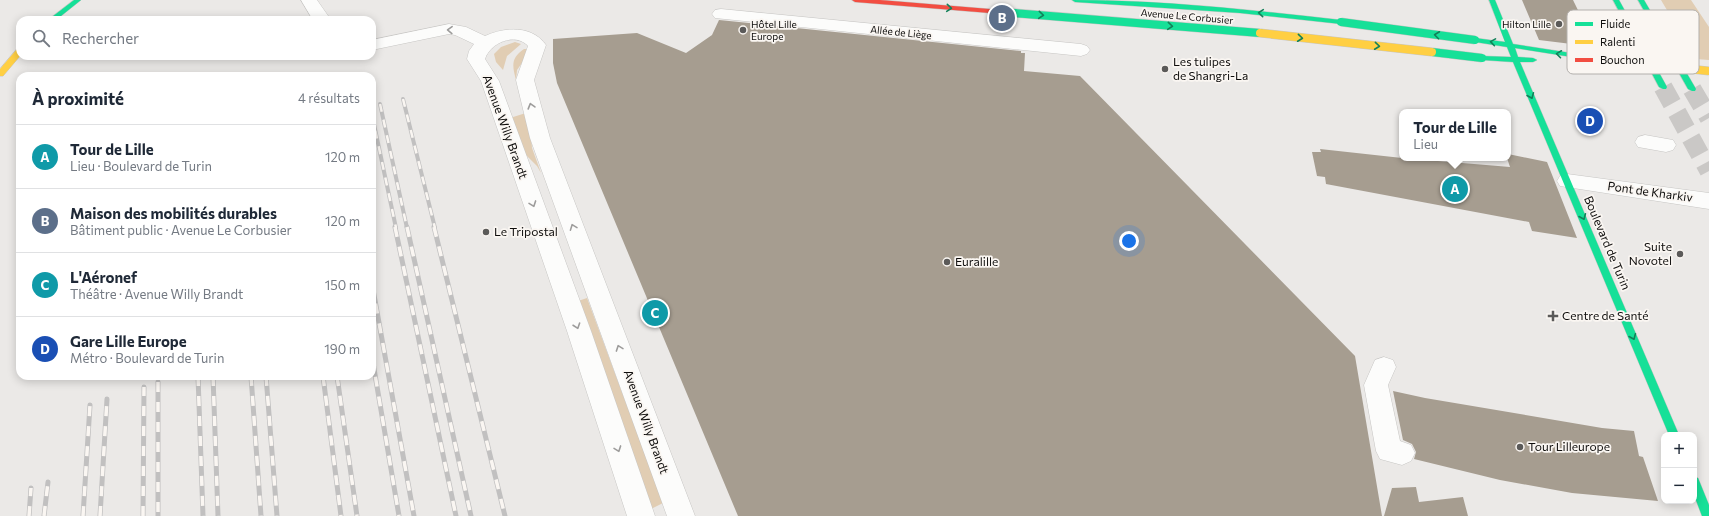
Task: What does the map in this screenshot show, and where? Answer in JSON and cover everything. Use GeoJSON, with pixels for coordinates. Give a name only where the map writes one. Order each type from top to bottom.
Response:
{"type":"FeatureCollection","features":[{"type":"Feature","properties":{"kind":"main road"},"geometry":{"type":"LineString","coordinates":[[57,16],[78,0]]}},
{"type":"Feature","properties":{"kind":"main road","name":"Avenue Le Corbusier"},"geometry":{"type":"LineString","coordinates":[[855,0],[1262,34],[1482,58],[1539,61]]}},
{"type":"Feature","properties":{"kind":"main road","name":"Avenue Le Corbusier"},"geometry":{"type":"LineString","coordinates":[[1075,0],[1278,15],[1475,40],[1567,54]]}},
{"type":"Feature","properties":{"kind":"main road","name":"Boulevard de Turin"},"geometry":{"type":"LineString","coordinates":[[1492,0],[1673,432]]}},
{"type":"Feature","properties":{"kind":"main road"},"geometry":{"type":"LineString","coordinates":[[1609,0],[1616,10]]}},
{"type":"Feature","properties":{"kind":"main road"},"geometry":{"type":"LineString","coordinates":[[1616,0],[1621,10]]}},
{"type":"Feature","properties":{"kind":"main road"},"geometry":{"type":"LineString","coordinates":[[1641,0],[1647,10]]}},
{"type":"Feature","properties":{"kind":"main road"},"geometry":{"type":"LineString","coordinates":[[0,74],[16,56]]}},
{"type":"Feature","properties":{"kind":"main road","name":"Avenue Le Corbusier"},"geometry":{"type":"LineString","coordinates":[[1699,70],[1709,71]]}},
{"type":"Feature","properties":{"kind":"main road"},"geometry":{"type":"LineString","coordinates":[[1656,74],[1709,80]]}},
{"type":"Feature","properties":{"kind":"main road"},"geometry":{"type":"LineString","coordinates":[[1657,74],[1664,86]]}},
{"type":"Feature","properties":{"kind":"main road"},"geometry":{"type":"LineString","coordinates":[[1684,74],[1692,88]]}},
{"type":"Feature","properties":{"kind":"main road"},"geometry":{"type":"LineString","coordinates":[[1697,489],[1708,516]]}},
{"type":"Feature","properties":{"kind":"street"},"geometry":{"type":"LineString","coordinates":[[309,0],[319,16]]}},
{"type":"Feature","properties":{"kind":"street","name":"Allée de Liège"},"geometry":{"type":"LineString","coordinates":[[721,14],[1081,50]]}},
{"type":"Feature","properties":{"kind":"street"},"geometry":{"type":"LineString","coordinates":[[376,44],[449,29],[460,31],[486,44]]}},
{"type":"Feature","properties":{"kind":"street","name":"Avenue Willy Brandt"},"geometry":{"type":"LineString","coordinates":[[641,516],[608,423],[579,331],[490,81],[476,59],[477,52],[486,44],[502,36],[515,34],[528,37],[537,45],[524,80],[540,138],[681,516]]}},
{"type":"Feature","properties":{"kind":"street"},"geometry":{"type":"LineString","coordinates":[[1645,142],[1666,145]]}},
{"type":"Feature","properties":{"kind":"street","name":"Pont de Kharkiv"},"geometry":{"type":"LineString","coordinates":[[1567,181],[1673,196],[1707,195]]}},
{"type":"Feature","properties":{"kind":"street"},"geometry":{"type":"LineString","coordinates":[[1384,367],[1376,385],[1389,451],[1402,453]]}},
{"type":"Feature","properties":{"kind":"shaded area"},"geometry":{"type":"Polygon","coordinates":[[[1661,0],[1691,0],[1698,10],[1667,10],[1661,0]]]}},
{"type":"Feature","properties":{"kind":"shaded area"},"geometry":{"type":"Polygon","coordinates":[[[1699,12],[1709,27],[1709,60],[1699,59],[1699,12]]]}},
{"type":"Feature","properties":{"kind":"shaded area"},"geometry":{"type":"Polygon","coordinates":[[[515,42],[521,44],[507,56],[503,70],[496,62],[494,54],[501,47],[515,42]]]}},
{"type":"Feature","properties":{"kind":"shaded area"},"geometry":{"type":"Polygon","coordinates":[[[524,49],[529,49],[517,70],[516,80],[513,66],[514,62],[520,52],[524,49]]]}},
{"type":"Feature","properties":{"kind":"shaded area"},"geometry":{"type":"Polygon","coordinates":[[[529,112],[532,148],[541,173],[537,166],[524,153],[510,118],[529,112]]]}},
{"type":"Feature","properties":{"kind":"shaded area"},"geometry":{"type":"Polygon","coordinates":[[[587,298],[663,503],[649,510],[575,302],[587,298]]]}},
{"type":"Feature","properties":{"kind":"building","name":"Hilton Lille"},"geometry":{"type":"Polygon","coordinates":[[[1522,0],[1573,0],[1578,10],[1567,10],[1567,43],[1539,40],[1522,0]]]}},
{"type":"Feature","properties":{"kind":"building","name":"Euralille"},"geometry":{"type":"Polygon","coordinates":[[[719,20],[1021,51],[1021,53],[1025,53],[1024,71],[1080,76],[1355,356],[1382,516],[738,516],[557,83],[553,63],[553,39],[637,33],[686,53],[712,35],[719,20]]]}},
{"type":"Feature","properties":{"kind":"building"},"geometry":{"type":"Polygon","coordinates":[[[1320,149],[1399,158],[1399,161],[1438,161],[1510,167],[1508,161],[1511,161],[1511,155],[1547,162],[1577,238],[1532,231],[1529,222],[1326,184],[1325,177],[1317,176],[1312,152],[1321,152],[1320,149]]]}},
{"type":"Feature","properties":{"kind":"building","name":"Tour Lilleurope"},"geometry":{"type":"Polygon","coordinates":[[[1393,391],[1425,398],[1602,428],[1634,431],[1639,456],[1643,457],[1658,501],[1572,493],[1500,480],[1414,459],[1416,452],[1412,444],[1403,440],[1393,391]]]}},
{"type":"Feature","properties":{"kind":"building"},"geometry":{"type":"Polygon","coordinates":[[[1416,487],[1419,502],[1463,497],[1468,516],[1384,516],[1392,488],[1416,487]]]}},
{"type":"Feature","properties":{"kind":"tunnel"},"geometry":{"type":"LineString","coordinates":[[1663,87],[1709,171]]}},
{"type":"Feature","properties":{"kind":"tunnel"},"geometry":{"type":"LineString","coordinates":[[1692,89],[1709,118]]}},
{"type":"Feature","properties":{"kind":"railway"},"geometry":{"type":"LineString","coordinates":[[403,99],[435,228]]}},
{"type":"Feature","properties":{"kind":"railway"},"geometry":{"type":"LineString","coordinates":[[380,104],[407,228]]}},
{"type":"Feature","properties":{"kind":"railway"},"geometry":{"type":"LineString","coordinates":[[376,134],[396,228]]}},
{"type":"Feature","properties":{"kind":"railway"},"geometry":{"type":"LineString","coordinates":[[395,227],[456,516]]}},
{"type":"Feature","properties":{"kind":"railway"},"geometry":{"type":"LineString","coordinates":[[407,227],[471,516]]}},
{"type":"Feature","properties":{"kind":"railway"},"geometry":{"type":"LineString","coordinates":[[434,227],[505,516]]}},
{"type":"Feature","properties":{"kind":"railway"},"geometry":{"type":"LineString","coordinates":[[376,306],[414,516]]}},
{"type":"Feature","properties":{"kind":"railway"},"geometry":{"type":"LineString","coordinates":[[198,380],[203,516]]}},
{"type":"Feature","properties":{"kind":"railway"},"geometry":{"type":"LineString","coordinates":[[213,380],[218,516]]}},
{"type":"Feature","properties":{"kind":"railway"},"geometry":{"type":"LineString","coordinates":[[251,380],[261,516]]}},
{"type":"Feature","properties":{"kind":"railway"},"geometry":{"type":"LineString","coordinates":[[266,380],[277,516]]}},
{"type":"Feature","properties":{"kind":"railway"},"geometry":{"type":"LineString","coordinates":[[324,380],[341,516]]}},
{"type":"Feature","properties":{"kind":"railway"},"geometry":{"type":"LineString","coordinates":[[338,380],[357,516]]}},
{"type":"Feature","properties":{"kind":"railway"},"geometry":{"type":"LineString","coordinates":[[376,380],[399,516]]}},
{"type":"Feature","properties":{"kind":"railway"},"geometry":{"type":"LineString","coordinates":[[158,382],[158,516]]}},
{"type":"Feature","properties":{"kind":"railway"},"geometry":{"type":"LineString","coordinates":[[143,516],[144,387]]}},
{"type":"Feature","properties":{"kind":"railway"},"geometry":{"type":"LineString","coordinates":[[100,516],[107,399]]}},
{"type":"Feature","properties":{"kind":"railway"},"geometry":{"type":"LineString","coordinates":[[83,516],[90,405]]}},
{"type":"Feature","properties":{"kind":"railway"},"geometry":{"type":"LineString","coordinates":[[44,516],[48,482]]}},
{"type":"Feature","properties":{"kind":"railway"},"geometry":{"type":"LineString","coordinates":[[29,516],[31,488]]}},
{"type":"Feature","properties":{"kind":"traffic: fast"},"geometry":{"type":"LineString","coordinates":[[57,16],[78,0]]}},
{"type":"Feature","properties":{"kind":"traffic: fast"},"geometry":{"type":"LineString","coordinates":[[1075,0],[1240,11],[1341,22]]}},
{"type":"Feature","properties":{"kind":"traffic: fast"},"geometry":{"type":"LineString","coordinates":[[1492,0],[1522,76],[1673,432]]}},
{"type":"Feature","properties":{"kind":"traffic: fast"},"geometry":{"type":"LineString","coordinates":[[1616,0],[1621,10]]}},
{"type":"Feature","properties":{"kind":"traffic: fast"},"geometry":{"type":"LineString","coordinates":[[1641,0],[1647,10]]}},
{"type":"Feature","properties":{"kind":"traffic: fast"},"geometry":{"type":"LineString","coordinates":[[1002,12],[1260,33]]}},
{"type":"Feature","properties":{"kind":"traffic: fast"},"geometry":{"type":"LineString","coordinates":[[1341,22],[1475,40]]}},
{"type":"Feature","properties":{"kind":"traffic: fast"},"geometry":{"type":"LineString","coordinates":[[1475,40],[1567,54]]}},
{"type":"Feature","properties":{"kind":"traffic: fast"},"geometry":{"type":"LineString","coordinates":[[1432,52],[1482,58]]}},
{"type":"Feature","properties":{"kind":"traffic: fast"},"geometry":{"type":"LineString","coordinates":[[1482,58],[1533,60]]}},
{"type":"Feature","properties":{"kind":"traffic: fast"},"geometry":{"type":"LineString","coordinates":[[1656,74],[1663,87]]}},
{"type":"Feature","properties":{"kind":"traffic: fast"},"geometry":{"type":"LineString","coordinates":[[1683,74],[1692,89]]}},
{"type":"Feature","properties":{"kind":"traffic: fast"},"geometry":{"type":"LineString","coordinates":[[1697,489],[1708,516]]}},
{"type":"Feature","properties":{"kind":"traffic: slow"},"geometry":{"type":"LineString","coordinates":[[1260,33],[1432,52]]}},
{"type":"Feature","properties":{"kind":"traffic: slow"},"geometry":{"type":"LineString","coordinates":[[0,74],[16,56]]}},
{"type":"Feature","properties":{"kind":"traffic: slow"},"geometry":{"type":"LineString","coordinates":[[1699,70],[1709,71]]}},
{"type":"Feature","properties":{"kind":"traffic: jam"},"geometry":{"type":"LineString","coordinates":[[855,0],[1002,12]]}},
{"type":"Feature","properties":{"kind":"place","name":"Maison des mobilités durables"},"geometry":{"type":"Point","coordinates":[1002,18]}},
{"type":"Feature","properties":{"kind":"place","name":"Hilton Lille"},"geometry":{"type":"Point","coordinates":[1559,24]}},
{"type":"Feature","properties":{"kind":"place","name":"Hôtel Lille Europe"},"geometry":{"type":"Point","coordinates":[743,30]}},
{"type":"Feature","properties":{"kind":"place","name":"Les tulipes de Shangri-La"},"geometry":{"type":"Point","coordinates":[1165,69]}},
{"type":"Feature","properties":{"kind":"place","name":"Gare Lille Europe"},"geometry":{"type":"Point","coordinates":[1590,121]}},
{"type":"Feature","properties":{"kind":"place","name":"Tour de Lille"},"geometry":{"type":"Point","coordinates":[1455,189]}},
{"type":"Feature","properties":{"kind":"place","name":"Le Tripostal"},"geometry":{"type":"Point","coordinates":[486,232]}},
{"type":"Feature","properties":{"kind":"place","name":"Suite Novotel"},"geometry":{"type":"Point","coordinates":[1680,254]}},
{"type":"Feature","properties":{"kind":"place","name":"Euralille"},"geometry":{"type":"Point","coordinates":[947,262]}},
{"type":"Feature","properties":{"kind":"place","name":"L'Aéronef"},"geometry":{"type":"Point","coordinates":[655,313]}},
{"type":"Feature","properties":{"kind":"place","name":"Centre de Santé"},"geometry":{"type":"Point","coordinates":[1553,316]}},
{"type":"Feature","properties":{"kind":"place","name":"Tour Lilleurope"},"geometry":{"type":"Point","coordinates":[1520,447]}}]}
